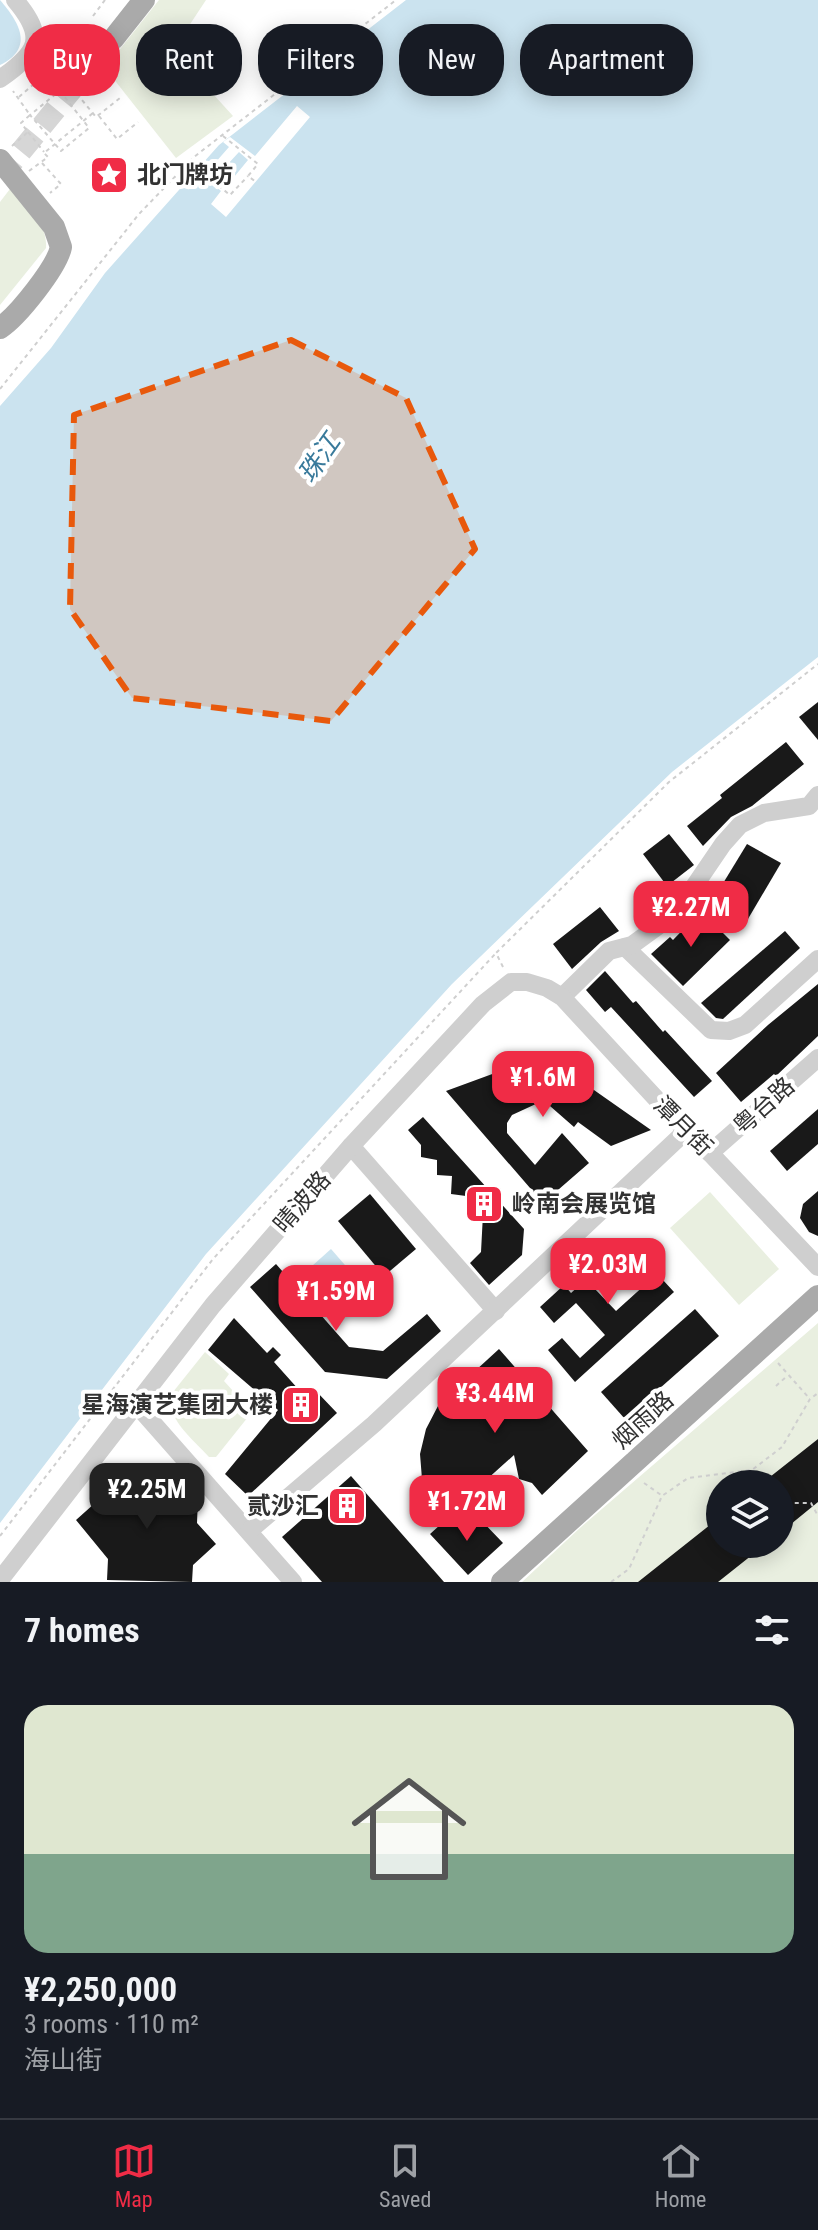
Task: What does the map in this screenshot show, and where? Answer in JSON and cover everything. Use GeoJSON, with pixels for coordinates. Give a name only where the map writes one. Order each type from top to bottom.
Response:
{"type":"FeatureCollection","features":[{"type":"Feature","properties":{"kind":"main road"},"geometry":{"type":"LineString","coordinates":[[107,24],[128,0]]}},
{"type":"Feature","properties":{"kind":"main road"},"geometry":{"type":"LineString","coordinates":[[110,24],[144,0]]}},
{"type":"Feature","properties":{"kind":"main road"},"geometry":{"type":"LineString","coordinates":[[0,328],[19,311],[54,264],[61,247],[58,233],[43,205],[2,156]]}},
{"type":"Feature","properties":{"kind":"main road"},"geometry":{"type":"LineString","coordinates":[[0,313],[52,248],[52,232],[43,205]]}},
{"type":"Feature","properties":{"kind":"main road","name":"烟雨路"},"geometry":{"type":"LineString","coordinates":[[502,1582],[818,1296]]}},
{"type":"Feature","properties":{"kind":"street"},"geometry":{"type":"LineString","coordinates":[[0,79],[27,56],[35,39],[31,20],[15,0]]}},
{"type":"Feature","properties":{"kind":"street"},"geometry":{"type":"LineString","coordinates":[[511,982],[527,982],[554,992],[609,951],[632,945],[676,913],[723,844],[740,825],[764,813],[809,806],[818,795]]}},
{"type":"Feature","properties":{"kind":"street"},"geometry":{"type":"LineString","coordinates":[[625,947],[711,1030],[729,1031],[745,1025],[818,959]]}},
{"type":"Feature","properties":{"kind":"street","name":"晴波路"},"geometry":{"type":"LineString","coordinates":[[0,1580],[213,1305],[351,1146],[483,1004],[511,982]]}},
{"type":"Feature","properties":{"kind":"street","name":"潭月街"},"geometry":{"type":"LineString","coordinates":[[554,992],[818,1267]]}},
{"type":"Feature","properties":{"kind":"street","name":"粤台路"},"geometry":{"type":"LineString","coordinates":[[710,1153],[818,1058]]}},
{"type":"Feature","properties":{"kind":"street"},"geometry":{"type":"LineString","coordinates":[[249,1531],[374,1424],[686,1131]]}},
{"type":"Feature","properties":{"kind":"street"},"geometry":{"type":"LineString","coordinates":[[351,1146],[496,1311]]}},
{"type":"Feature","properties":{"kind":"street"},"geometry":{"type":"LineString","coordinates":[[136,1404],[249,1531],[288,1580]]}},
{"type":"Feature","properties":{"kind":"path"},"geometry":{"type":"LineString","coordinates":[[104,24],[105,0]]}},
{"type":"Feature","properties":{"kind":"path"},"geometry":{"type":"LineString","coordinates":[[0,389],[139,214],[186,164],[396,0]]}},
{"type":"Feature","properties":{"kind":"path"},"geometry":{"type":"LineString","coordinates":[[24,91],[17,97],[61,151],[89,128],[62,96]]}},
{"type":"Feature","properties":{"kind":"path"},"geometry":{"type":"LineString","coordinates":[[25,175],[48,157],[21,123],[53,96]]}},
{"type":"Feature","properties":{"kind":"path"},"geometry":{"type":"LineString","coordinates":[[79,96],[117,139],[138,122]]}},
{"type":"Feature","properties":{"kind":"path"},"geometry":{"type":"LineString","coordinates":[[98,115],[120,98]]}},
{"type":"Feature","properties":{"kind":"path"},"geometry":{"type":"LineString","coordinates":[[44,153],[93,113]]}},
{"type":"Feature","properties":{"kind":"path"},"geometry":{"type":"LineString","coordinates":[[2,156],[28,132]]}},
{"type":"Feature","properties":{"kind":"path"},"geometry":{"type":"LineString","coordinates":[[186,164],[230,195],[258,164],[222,135]]}},
{"type":"Feature","properties":{"kind":"path"},"geometry":{"type":"LineString","coordinates":[[41,162],[61,184],[43,205]]}},
{"type":"Feature","properties":{"kind":"path"},"geometry":{"type":"LineString","coordinates":[[248,176],[256,182]]}},
{"type":"Feature","properties":{"kind":"path"},"geometry":{"type":"LineString","coordinates":[[0,1536],[213,1259],[496,953],[669,782],[818,664]]}},
{"type":"Feature","properties":{"kind":"path"},"geometry":{"type":"LineString","coordinates":[[496,953],[511,982]]}},
{"type":"Feature","properties":{"kind":"path"},"geometry":{"type":"LineString","coordinates":[[778,1363],[810,1399]]}},
{"type":"Feature","properties":{"kind":"path"},"geometry":{"type":"LineString","coordinates":[[776,1386],[788,1375]]}},
{"type":"Feature","properties":{"kind":"path"},"geometry":{"type":"LineString","coordinates":[[752,1470],[782,1447],[810,1399],[818,1393]]}},
{"type":"Feature","properties":{"kind":"path"},"geometry":{"type":"LineString","coordinates":[[611,1582],[629,1569],[662,1496],[688,1478],[706,1476]]}},
{"type":"Feature","properties":{"kind":"path"},"geometry":{"type":"LineString","coordinates":[[644,1483],[662,1496]]}},
{"type":"Feature","properties":{"kind":"path"},"geometry":{"type":"LineString","coordinates":[[794,1503],[811,1503],[818,1516]]}},
{"type":"Feature","properties":{"kind":"highlighted area"},"geometry":{"type":"Polygon","coordinates":[[[291,340],[406,398],[475,549],[331,721],[132,698],[70,609],[74,415],[291,340]]]}},
{"type":"Feature","properties":{"kind":"green space"},"geometry":{"type":"Polygon","coordinates":[[[159,0],[206,0],[190,24],[140,24],[159,0]]]}},
{"type":"Feature","properties":{"kind":"green space"},"geometry":{"type":"Polygon","coordinates":[[[136,29],[136,96],[215,96],[233,116],[176,158],[120,87],[120,49],[136,29]]]}},
{"type":"Feature","properties":{"kind":"green space"},"geometry":{"type":"Polygon","coordinates":[[[13,185],[40,223],[46,248],[0,305],[0,202],[13,185]]]}},
{"type":"Feature","properties":{"kind":"green space"},"geometry":{"type":"Polygon","coordinates":[[[710,1192],[779,1269],[739,1305],[670,1228],[710,1192]]]}},
{"type":"Feature","properties":{"kind":"green space"},"geometry":{"type":"Polygon","coordinates":[[[818,1323],[818,1582],[522,1582],[581,1527],[818,1323]]]}},
{"type":"Feature","properties":{"kind":"green space"},"geometry":{"type":"Polygon","coordinates":[[[205,1352],[229,1374],[224,1381],[252,1412],[216,1457],[209,1457],[181,1427],[171,1401],[173,1392],[205,1352]]]}},
{"type":"Feature","properties":{"kind":"water"},"geometry":{"type":"Polygon","coordinates":[[[0,0],[18,26],[20,43],[11,58],[0,65],[0,0]]]}},
{"type":"Feature","properties":{"kind":"water","name":"珠江"},"geometry":{"type":"Polygon","coordinates":[[[406,0],[818,0],[818,657],[672,772],[452,984],[206,1254],[0,1523],[0,406],[51,348],[105,273],[219,145],[282,96],[383,96],[383,24],[375,24],[406,0]]]}},
{"type":"Feature","properties":{"kind":"water"},"geometry":{"type":"Polygon","coordinates":[[[331,1249],[358,1280],[339,1297],[312,1266],[331,1249]]]}},
{"type":"Feature","properties":{"kind":"pier"},"geometry":{"type":"Polygon","coordinates":[[[297,106],[310,117],[226,217],[211,204],[221,191],[211,182],[205,186],[192,174],[199,167],[207,172],[229,147],[223,142],[230,137],[255,156],[297,106]],[[239,152],[215,178],[225,188],[248,160],[239,152]]]}},
{"type":"Feature","properties":{"kind":"building"},"geometry":{"type":"Polygon","coordinates":[[[818,702],[818,740],[799,717],[818,702]]]}},
{"type":"Feature","properties":{"kind":"building"},"geometry":{"type":"Polygon","coordinates":[[[786,742],[804,764],[752,806],[731,817],[703,846],[687,826],[786,742]]]}},
{"type":"Feature","properties":{"kind":"building"},"geometry":{"type":"Polygon","coordinates":[[[669,834],[694,865],[667,886],[643,854],[669,834]]]}},
{"type":"Feature","properties":{"kind":"building"},"geometry":{"type":"Polygon","coordinates":[[[747,844],[781,863],[745,924],[711,903],[747,844]]]}},
{"type":"Feature","properties":{"kind":"building"},"geometry":{"type":"Polygon","coordinates":[[[600,907],[619,931],[601,942],[572,969],[553,944],[600,907]]]}},
{"type":"Feature","properties":{"kind":"building"},"geometry":{"type":"Polygon","coordinates":[[[701,911],[730,940],[683,986],[651,954],[670,937],[673,940],[701,911]]]}},
{"type":"Feature","properties":{"kind":"building"},"geometry":{"type":"Polygon","coordinates":[[[785,931],[800,948],[723,1019],[716,1018],[701,1003],[785,931]]]}},
{"type":"Feature","properties":{"kind":"building"},"geometry":{"type":"Polygon","coordinates":[[[605,971],[712,1081],[694,1097],[611,1007],[605,1012],[586,990],[605,971]]]}},
{"type":"Feature","properties":{"kind":"building"},"geometry":{"type":"Polygon","coordinates":[[[818,984],[818,1036],[776,1076],[774,1074],[741,1102],[716,1073],[818,984]]]}},
{"type":"Feature","properties":{"kind":"building"},"geometry":{"type":"Polygon","coordinates":[[[528,1061],[545,1062],[564,1069],[651,1130],[611,1146],[578,1122],[574,1127],[550,1106],[538,1103],[512,1115],[507,1123],[507,1133],[535,1165],[562,1133],[589,1163],[543,1203],[446,1091],[528,1061]]]}},
{"type":"Feature","properties":{"kind":"building"},"geometry":{"type":"Polygon","coordinates":[[[818,1109],[818,1144],[787,1171],[770,1151],[818,1109]]]}},
{"type":"Feature","properties":{"kind":"building","name":"岭南会展览馆"},"geometry":{"type":"Polygon","coordinates":[[[423,1117],[524,1229],[522,1255],[489,1285],[470,1263],[481,1252],[483,1214],[466,1213],[466,1196],[451,1194],[452,1176],[437,1175],[437,1160],[421,1157],[421,1145],[408,1130],[423,1117]]]}},
{"type":"Feature","properties":{"kind":"building"},"geometry":{"type":"Polygon","coordinates":[[[818,1191],[818,1236],[809,1232],[800,1218],[803,1204],[818,1191]]]}},
{"type":"Feature","properties":{"kind":"building"},"geometry":{"type":"Polygon","coordinates":[[[370,1194],[416,1249],[384,1276],[338,1221],[370,1194]]]}},
{"type":"Feature","properties":{"kind":"building"},"geometry":{"type":"Polygon","coordinates":[[[628,1242],[674,1292],[575,1382],[548,1350],[562,1338],[580,1358],[605,1335],[576,1303],[554,1323],[540,1307],[564,1285],[571,1293],[628,1242]],[[626,1259],[594,1288],[616,1311],[647,1283],[626,1259]]]}},
{"type":"Feature","properties":{"kind":"building"},"geometry":{"type":"Polygon","coordinates":[[[276,1264],[349,1347],[383,1351],[427,1314],[441,1331],[387,1379],[325,1372],[250,1287],[276,1264]]]}},
{"type":"Feature","properties":{"kind":"building"},"geometry":{"type":"Polygon","coordinates":[[[695,1309],[719,1336],[625,1419],[601,1392],[695,1309]]]}},
{"type":"Feature","properties":{"kind":"building","name":"星海演艺集团大楼"},"geometry":{"type":"Polygon","coordinates":[[[234,1318],[267,1353],[273,1347],[281,1355],[274,1362],[308,1400],[317,1392],[337,1413],[248,1496],[225,1474],[278,1410],[208,1350],[234,1318]]]}},
{"type":"Feature","properties":{"kind":"building"},"geometry":{"type":"Polygon","coordinates":[[[499,1349],[588,1451],[542,1495],[532,1483],[519,1479],[514,1455],[455,1508],[443,1494],[429,1497],[422,1479],[420,1454],[426,1429],[439,1404],[499,1349]]]}},
{"type":"Feature","properties":{"kind":"building"},"geometry":{"type":"Polygon","coordinates":[[[818,1439],[818,1502],[794,1522],[794,1470],[779,1470],[818,1439]]]}},
{"type":"Feature","properties":{"kind":"building"},"geometry":{"type":"Polygon","coordinates":[[[132,1474],[147,1474],[157,1479],[175,1496],[198,1497],[197,1523],[216,1544],[193,1565],[192,1582],[107,1580],[108,1559],[76,1520],[123,1478],[132,1474]]]}},
{"type":"Feature","properties":{"kind":"building","name":"贰沙汇"},"geometry":{"type":"Polygon","coordinates":[[[351,1476],[444,1582],[322,1582],[282,1537],[351,1476]]]}},
{"type":"Feature","properties":{"kind":"building"},"geometry":{"type":"Polygon","coordinates":[[[450,1516],[464,1532],[479,1518],[503,1543],[468,1575],[430,1534],[450,1516]]]}},
{"type":"Feature","properties":{"kind":"building"},"geometry":{"type":"Polygon","coordinates":[[[706,1528],[706,1558],[748,1558],[718,1582],[638,1582],[706,1528]]]}},
{"type":"Feature","properties":{"kind":"tunnel"},"geometry":{"type":"LineString","coordinates":[[0,177],[66,96]]}},
{"type":"Feature","properties":{"kind":"place","name":"北门牌坊"},"geometry":{"type":"Point","coordinates":[109,175]}},
{"type":"Feature","properties":{"kind":"place","name":"岭南会展览馆"},"geometry":{"type":"Point","coordinates":[484,1204]}},
{"type":"Feature","properties":{"kind":"place","name":"星海演艺集团大楼"},"geometry":{"type":"Point","coordinates":[301,1405]}},
{"type":"Feature","properties":{"kind":"place","name":"贰沙汇"},"geometry":{"type":"Point","coordinates":[347,1506]}}]}
